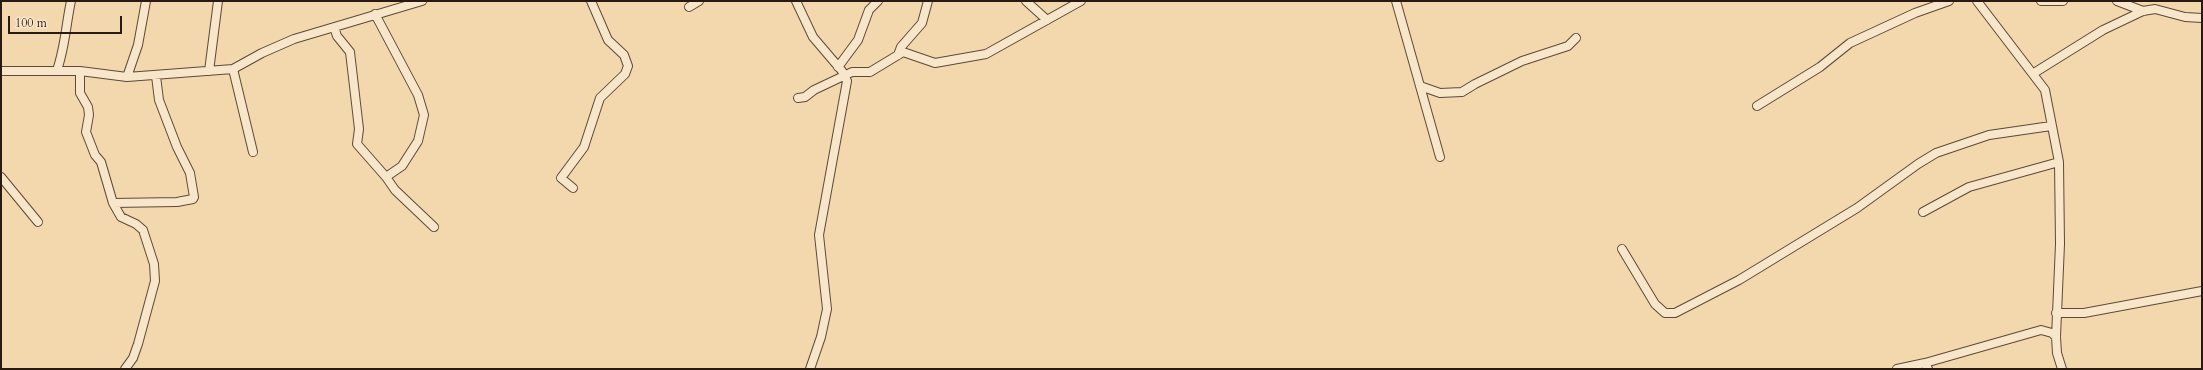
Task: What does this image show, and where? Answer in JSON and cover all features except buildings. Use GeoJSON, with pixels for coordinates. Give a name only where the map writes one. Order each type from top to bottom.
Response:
{"type":"FeatureCollection","features":[{"type":"Feature","properties":{"kind":"street"},"geometry":{"type":"LineString","coordinates":[[57,70],[62,56],[64,33],[71,1]]}},
{"type":"Feature","properties":{"kind":"street"},"geometry":{"type":"LineString","coordinates":[[127,77],[138,45],[146,1]]}},
{"type":"Feature","properties":{"kind":"street"},"geometry":{"type":"LineString","coordinates":[[209,71],[218,1]]}},
{"type":"Feature","properties":{"kind":"street"},"geometry":{"type":"LineString","coordinates":[[1,71],[80,71],[127,77],[233,69],[262,53],[294,39],[375,14],[393,11],[422,1]]}},
{"type":"Feature","properties":{"kind":"street"},"geometry":{"type":"LineString","coordinates":[[573,188],[561,178],[584,147],[600,98],[625,74],[628,66],[624,55],[608,40],[591,1]]}},
{"type":"Feature","properties":{"kind":"street"},"geometry":{"type":"LineString","coordinates":[[689,8],[699,1]]}},
{"type":"Feature","properties":{"kind":"street"},"geometry":{"type":"LineString","coordinates":[[796,1],[813,37],[848,81],[847,94],[819,235],[827,310],[821,337],[810,369]]}},
{"type":"Feature","properties":{"kind":"street"},"geometry":{"type":"LineString","coordinates":[[838,67],[858,40],[869,10],[878,1]]}},
{"type":"Feature","properties":{"kind":"street"},"geometry":{"type":"LineString","coordinates":[[898,55],[901,47],[922,23],[928,1]]}},
{"type":"Feature","properties":{"kind":"street"},"geometry":{"type":"LineString","coordinates":[[1026,1],[1047,20]]}},
{"type":"Feature","properties":{"kind":"street"},"geometry":{"type":"LineString","coordinates":[[798,98],[805,97],[814,90],[852,72],[870,72],[903,52],[935,63],[986,54],[1080,1]]}},
{"type":"Feature","properties":{"kind":"street"},"geometry":{"type":"LineString","coordinates":[[1396,1],[1440,157]]}},
{"type":"Feature","properties":{"kind":"street"},"geometry":{"type":"LineString","coordinates":[[1757,106],[1820,67],[1850,43],[1915,13],[1949,1]]}},
{"type":"Feature","properties":{"kind":"street"},"geometry":{"type":"LineString","coordinates":[[1977,1],[2034,73],[2045,90],[2059,162],[2060,244],[2056,337],[2057,353],[2062,369]]}},
{"type":"Feature","properties":{"kind":"street"},"geometry":{"type":"LineString","coordinates":[[2041,1],[2063,1]]}},
{"type":"Feature","properties":{"kind":"street"},"geometry":{"type":"LineString","coordinates":[[2117,1],[2144,11]]}},
{"type":"Feature","properties":{"kind":"street"},"geometry":{"type":"LineString","coordinates":[[2034,73],[2103,30],[2144,11],[2155,9],[2185,17],[2202,18]]}},
{"type":"Feature","properties":{"kind":"street"},"geometry":{"type":"LineString","coordinates":[[375,14],[418,95],[424,115],[418,140],[402,166],[386,177]]}},
{"type":"Feature","properties":{"kind":"street"},"geometry":{"type":"LineString","coordinates":[[334,27],[337,36],[350,52],[359,129],[357,144],[386,177],[395,190],[434,227]]}},
{"type":"Feature","properties":{"kind":"street"},"geometry":{"type":"LineString","coordinates":[[1420,86],[1440,92],[1462,92],[1522,61],[1568,46],[1576,38]]}},
{"type":"Feature","properties":{"kind":"street"},"geometry":{"type":"LineString","coordinates":[[233,69],[254,152]]}},
{"type":"Feature","properties":{"kind":"street"},"geometry":{"type":"LineString","coordinates":[[80,71],[80,93],[88,107],[89,115],[86,132],[95,155],[101,162],[113,203],[121,217],[136,224],[143,230],[154,264],[155,281],[138,344],[133,358],[125,369]]}},
{"type":"Feature","properties":{"kind":"street"},"geometry":{"type":"LineString","coordinates":[[113,203],[177,202],[193,199],[194,197],[190,173],[177,147],[159,100],[156,76]]}},
{"type":"Feature","properties":{"kind":"street"},"geometry":{"type":"LineString","coordinates":[[1622,249],[1656,304],[1666,313],[1675,313],[1740,280],[1857,208],[1918,164],[1936,154],[1989,135],[2051,126]]}},
{"type":"Feature","properties":{"kind":"street"},"geometry":{"type":"LineString","coordinates":[[1923,212],[1969,187],[2059,162]]}},
{"type":"Feature","properties":{"kind":"street"},"geometry":{"type":"LineString","coordinates":[[1,178],[38,222]]}},
{"type":"Feature","properties":{"kind":"street"},"geometry":{"type":"LineString","coordinates":[[2056,313],[2084,313],[2202,290]]}},
{"type":"Feature","properties":{"kind":"street"},"geometry":{"type":"LineString","coordinates":[[1897,369],[1927,366],[2041,330],[2052,333],[2056,337]]}}]}
